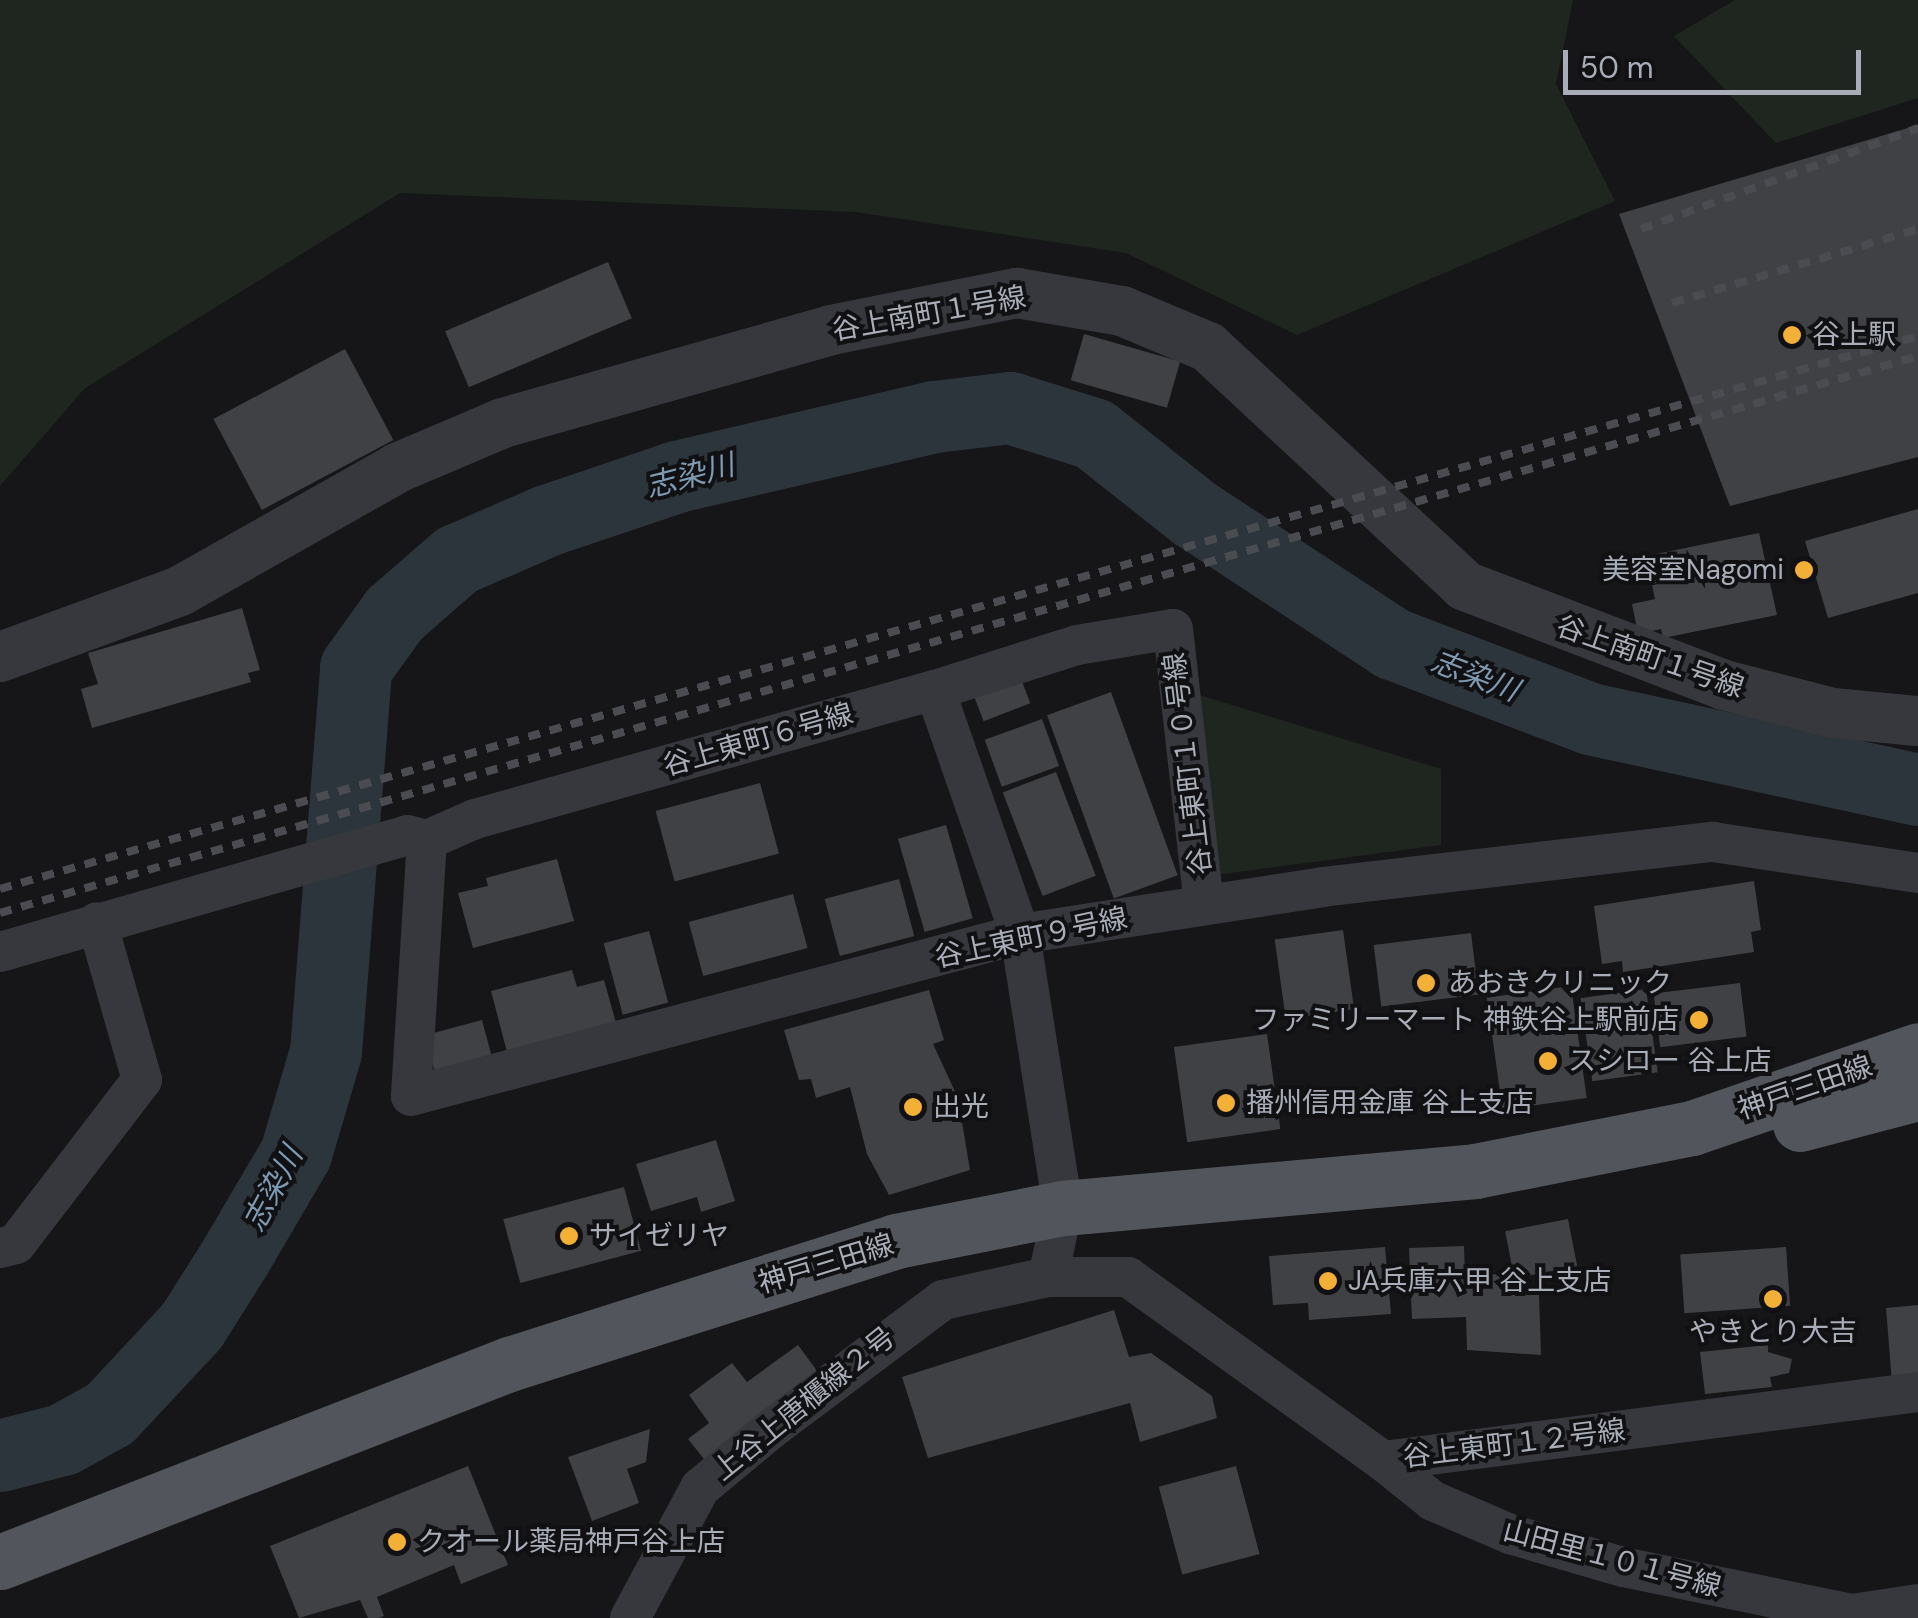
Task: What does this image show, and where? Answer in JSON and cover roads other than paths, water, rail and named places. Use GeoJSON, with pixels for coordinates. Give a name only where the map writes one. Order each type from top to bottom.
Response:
{"type":"FeatureCollection","features":[{"type":"Feature","properties":{"kind":"main road","name":"神戸三田線"},"geometry":{"type":"LineString","coordinates":[[0,1562],[509,1364],[896,1241],[1063,1208],[1474,1171],[1692,1128],[1918,1050]]}},
{"type":"Feature","properties":{"kind":"main road","name":"神戸三田線"},"geometry":{"type":"LineString","coordinates":[[1692,1128],[1802,1124],[1918,1093]]}},
{"type":"Feature","properties":{"kind":"street","name":"谷上南町１号線"},"geometry":{"type":"LineString","coordinates":[[0,656],[180,591],[398,468],[503,424],[831,330],[1017,293],[1122,310],[1208,347],[1465,586],[1724,685],[1833,713],[1918,721]]}},
{"type":"Feature","properties":{"kind":"street","name":"谷上東町１０号線"},"geometry":{"type":"LineString","coordinates":[[934,690],[1077,645],[1172,629],[1204,905]]}},
{"type":"Feature","properties":{"kind":"street","name":"谷上東町６号線"},"geometry":{"type":"LineString","coordinates":[[0,952],[407,835],[428,840],[475,819],[934,690]]}},
{"type":"Feature","properties":{"kind":"street"},"geometry":{"type":"LineString","coordinates":[[934,690],[1020,934],[1063,1208],[1048,1278]]}},
{"type":"Feature","properties":{"kind":"street","name":"谷上東町９号線"},"geometry":{"type":"LineString","coordinates":[[428,840],[411,1096],[1020,934],[1204,905],[1713,842],[1918,873]]}},
{"type":"Feature","properties":{"kind":"street"},"geometry":{"type":"LineString","coordinates":[[0,1248],[16,1244],[142,1080],[97,922]]}},
{"type":"Feature","properties":{"kind":"street","name":"谷上東町１２号線"},"geometry":{"type":"LineString","coordinates":[[1048,1278],[1128,1277],[1383,1461],[1918,1392]]}},
{"type":"Feature","properties":{"kind":"street","name":"上谷上唐櫃線２号"},"geometry":{"type":"LineString","coordinates":[[630,1618],[700,1488],[943,1300],[1048,1278]]}},
{"type":"Feature","properties":{"kind":"street","name":"山田里１０１号線"},"geometry":{"type":"LineString","coordinates":[[1383,1461],[1433,1501],[1510,1534],[1623,1567],[1852,1614],[1918,1604]]}},
{"type":"Feature","properties":{"kind":"waterway","name":"志染川"},"geometry":{"type":"LineString","coordinates":[[0,1456],[63,1440],[110,1414],[192,1326],[296,1154],[326,1052],[356,668],[395,614],[457,560],[547,521],[677,477],[935,417],[1010,408],[1094,434],[1195,514],[1393,644],[1590,719],[1918,790]]}},
{"type":"Feature","properties":{"kind":"railway"},"geometry":{"type":"LineString","coordinates":[[1641,229],[1918,128]]}},
{"type":"Feature","properties":{"kind":"railway"},"geometry":{"type":"LineString","coordinates":[[1672,303],[1918,229]]}},
{"type":"Feature","properties":{"kind":"railway"},"geometry":{"type":"LineString","coordinates":[[0,889],[1918,336]]}},
{"type":"Feature","properties":{"kind":"railway"},"geometry":{"type":"LineString","coordinates":[[0,913],[1918,356]]}},
{"type":"Feature","properties":{"kind":"place","name":"谷上駅"},"geometry":{"type":"Point","coordinates":[1792,335]}},
{"type":"Feature","properties":{"kind":"place","name":"美容室Nagomi"},"geometry":{"type":"Point","coordinates":[1804,570]}},
{"type":"Feature","properties":{"kind":"place","name":"あおきクリニック"},"geometry":{"type":"Point","coordinates":[1426,983]}},
{"type":"Feature","properties":{"kind":"place","name":"ファミリーマート 神鉄谷上駅前店"},"geometry":{"type":"Point","coordinates":[1699,1020]}},
{"type":"Feature","properties":{"kind":"place","name":"スシロー 谷上店"},"geometry":{"type":"Point","coordinates":[1548,1061]}},
{"type":"Feature","properties":{"kind":"place","name":"播州信用金庫 谷上支店"},"geometry":{"type":"Point","coordinates":[1226,1103]}},
{"type":"Feature","properties":{"kind":"place","name":"出光"},"geometry":{"type":"Point","coordinates":[913,1107]}},
{"type":"Feature","properties":{"kind":"place","name":"サイゼリヤ"},"geometry":{"type":"Point","coordinates":[569,1236]}},
{"type":"Feature","properties":{"kind":"place","name":"JA兵庫六甲 谷上支店"},"geometry":{"type":"Point","coordinates":[1328,1281]}},
{"type":"Feature","properties":{"kind":"place","name":"やきとり大吉"},"geometry":{"type":"Point","coordinates":[1773,1299]}},
{"type":"Feature","properties":{"kind":"place","name":"クオール薬局神戸谷上店"},"geometry":{"type":"Point","coordinates":[397,1542]}}]}
